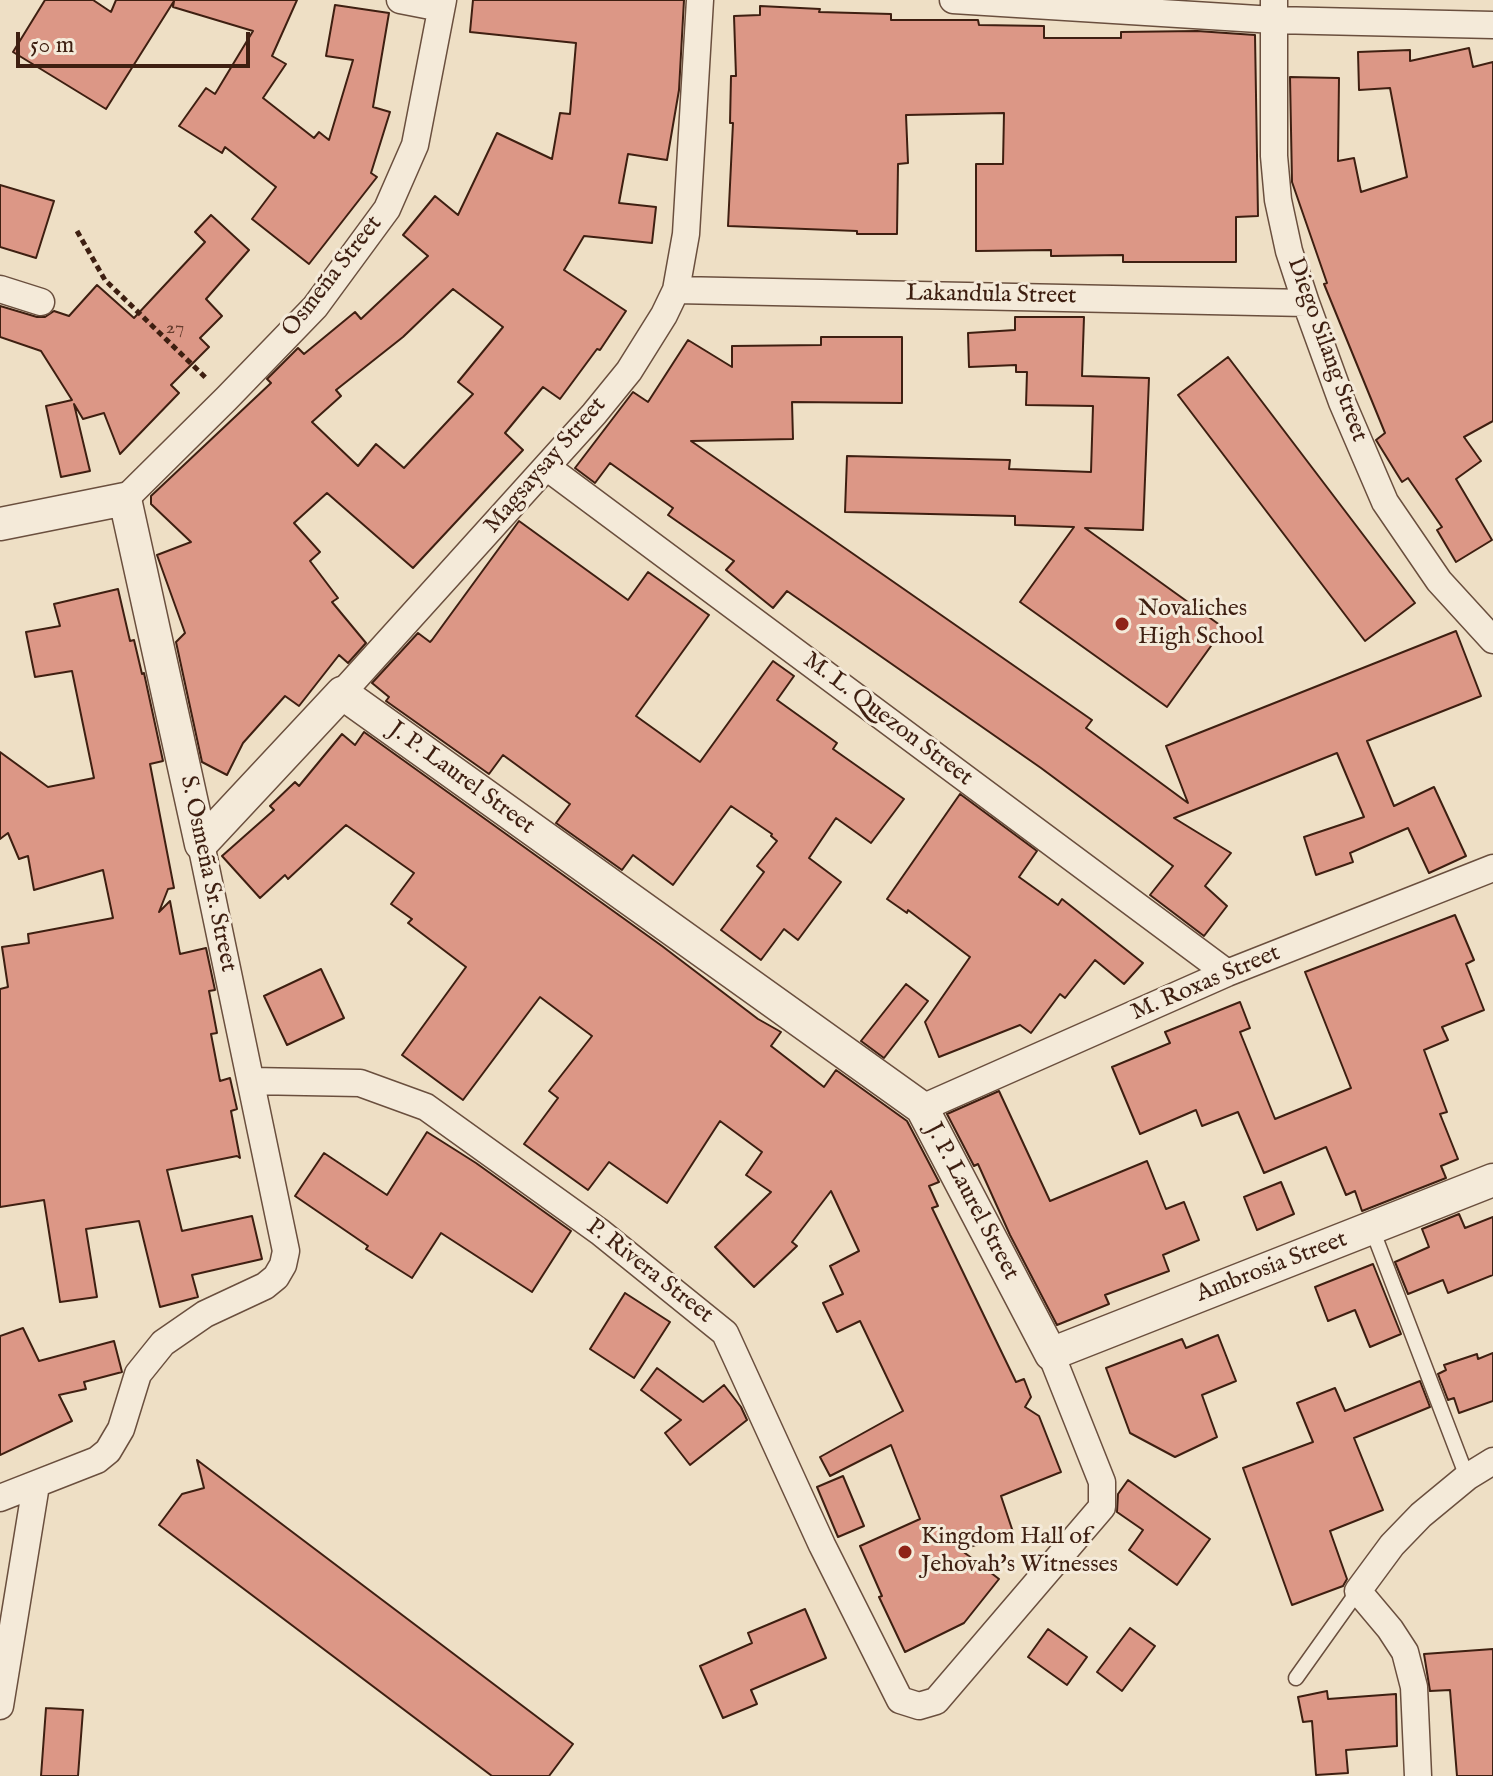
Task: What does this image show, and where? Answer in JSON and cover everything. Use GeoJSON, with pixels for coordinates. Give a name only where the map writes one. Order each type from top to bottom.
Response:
{"type":"FeatureCollection","features":[{"type":"Feature","properties":{"kind":"street"},"geometry":{"type":"LineString","coordinates":[[400,0],[442,4]]}},
{"type":"Feature","properties":{"kind":"street","name":"Magsaysay Street"},"geometry":{"type":"LineString","coordinates":[[201,844],[548,468],[649,343],[676,290],[686,234],[700,0]]}},
{"type":"Feature","properties":{"kind":"street"},"geometry":{"type":"LineString","coordinates":[[953,0],[1274,10],[1493,25]]}},
{"type":"Feature","properties":{"kind":"street","name":"Osmeña Street"},"geometry":{"type":"LineString","coordinates":[[125,499],[315,307],[387,209],[415,145],[442,4]]}},
{"type":"Feature","properties":{"kind":"street","name":"Diego Silang Street"},"geometry":{"type":"LineString","coordinates":[[1274,10],[1274,156],[1278,200],[1289,251],[1306,303],[1342,402],[1385,502],[1439,581],[1493,640]]}},
{"type":"Feature","properties":{"kind":"street"},"geometry":{"type":"LineString","coordinates":[[0,289],[41,302]]}},
{"type":"Feature","properties":{"kind":"street","name":"Lakandula Street"},"geometry":{"type":"LineString","coordinates":[[676,290],[1306,303]]}},
{"type":"Feature","properties":{"kind":"street","name":"M. L. Quezon Street"},"geometry":{"type":"LineString","coordinates":[[548,468],[1227,973]]}},
{"type":"Feature","properties":{"kind":"street"},"geometry":{"type":"LineString","coordinates":[[0,524],[125,499]]}},
{"type":"Feature","properties":{"kind":"street","name":"S. Osmeña Sr. Street"},"geometry":{"type":"LineString","coordinates":[[36,1485],[97,1460],[108,1451],[121,1429],[138,1374],[149,1359],[177,1332],[205,1314],[265,1286],[276,1277],[286,1251],[125,499]]}},
{"type":"Feature","properties":{"kind":"street","name":"J. P. Laurel Street"},"geometry":{"type":"LineString","coordinates":[[342,693],[922,1108],[1051,1354],[1102,1482],[1102,1507],[936,1701],[919,1706],[900,1700]]}},
{"type":"Feature","properties":{"kind":"street","name":"M. Roxas Street"},"geometry":{"type":"LineString","coordinates":[[922,1108],[1227,973],[1493,868]]}},
{"type":"Feature","properties":{"kind":"street","name":"P. Rivera Street"},"geometry":{"type":"LineString","coordinates":[[251,1081],[360,1083],[426,1107],[600,1232],[725,1333],[822,1545],[900,1700]]}},
{"type":"Feature","properties":{"kind":"street","name":"Ambrosia Street"},"geometry":{"type":"LineString","coordinates":[[1051,1354],[1493,1180]]}},
{"type":"Feature","properties":{"kind":"street"},"geometry":{"type":"LineString","coordinates":[[1418,1776],[1414,1687],[1405,1652],[1358,1591],[1392,1545],[1421,1515],[1467,1477],[1493,1461]]}},
{"type":"Feature","properties":{"kind":"street"},"geometry":{"type":"LineString","coordinates":[[0,1498],[36,1485],[0,1706]]}},
{"type":"Feature","properties":{"kind":"lane"},"geometry":{"type":"LineString","coordinates":[[1372,1229],[1467,1477]]}},
{"type":"Feature","properties":{"kind":"lane"},"geometry":{"type":"LineString","coordinates":[[1296,1678],[1358,1591]]}},
{"type":"Feature","properties":{"kind":"path"},"geometry":{"type":"LineString","coordinates":[[77,231],[105,280],[227,398]]}},
{"type":"Feature","properties":{"kind":"building"},"geometry":{"type":"Polygon","coordinates":[[[45,0],[93,0],[111,12],[116,0],[297,0],[272,56],[286,64],[263,98],[314,138],[319,132],[329,140],[353,60],[326,56],[335,5],[389,13],[373,107],[390,112],[371,173],[377,177],[309,264],[252,219],[276,187],[225,147],[222,153],[179,126],[206,88],[215,94],[253,31],[173,7],[174,1],[106,109],[13,52],[45,0]]]}},
{"type":"Feature","properties":{"kind":"building"},"geometry":{"type":"Polygon","coordinates":[[[473,0],[684,0],[679,90],[667,160],[628,154],[619,203],[656,207],[652,243],[584,236],[564,270],[626,311],[600,350],[597,349],[560,399],[543,387],[505,433],[523,450],[413,568],[327,493],[294,523],[320,552],[310,561],[338,598],[332,602],[366,643],[348,663],[339,655],[299,706],[285,696],[243,743],[227,775],[202,762],[176,642],[185,633],[157,555],[191,542],[151,504],[151,496],[271,383],[267,379],[298,348],[304,354],[355,312],[361,319],[428,256],[403,235],[435,196],[458,215],[497,133],[552,159],[560,113],[570,114],[576,43],[470,32],[473,0]],[[453,289],[403,337],[336,390],[341,396],[312,422],[358,466],[376,444],[404,468],[473,394],[458,382],[503,327],[453,289]]]}},
{"type":"Feature","properties":{"kind":"building"},"geometry":{"type":"Polygon","coordinates":[[[760,6],[891,14],[891,20],[978,20],[979,25],[1044,26],[1044,38],[1121,38],[1121,32],[1197,31],[1255,35],[1258,216],[1236,217],[1236,262],[1123,262],[1123,255],[1051,256],[1051,250],[976,251],[976,164],[1003,164],[1004,113],[906,115],[908,163],[898,164],[897,234],[728,226],[733,123],[730,123],[731,76],[736,76],[734,16],[760,15],[760,6]]]}},
{"type":"Feature","properties":{"kind":"building"},"geometry":{"type":"Polygon","coordinates":[[[1469,48],[1473,67],[1493,62],[1493,421],[1464,437],[1481,461],[1456,479],[1492,540],[1456,562],[1437,530],[1442,527],[1408,478],[1402,482],[1376,440],[1385,433],[1324,284],[1327,283],[1292,182],[1290,77],[1339,78],[1338,161],[1354,158],[1361,192],[1407,177],[1390,88],[1359,90],[1358,52],[1410,50],[1410,61],[1469,48]]]}},
{"type":"Feature","properties":{"kind":"building"},"geometry":{"type":"Polygon","coordinates":[[[0,185],[54,201],[36,258],[0,247],[0,185]]]}},
{"type":"Feature","properties":{"kind":"building"},"geometry":{"type":"Polygon","coordinates":[[[211,215],[249,250],[206,299],[222,316],[200,338],[209,347],[171,385],[179,393],[120,454],[104,413],[83,419],[74,404],[90,471],[61,477],[46,406],[72,400],[41,351],[0,337],[0,306],[37,317],[45,317],[54,311],[69,316],[97,285],[134,318],[205,242],[195,232],[211,215]]]}},
{"type":"Feature","properties":{"kind":"building"},"geometry":{"type":"Polygon","coordinates":[[[1015,317],[1084,317],[1082,376],[1149,378],[1143,530],[1085,528],[1224,628],[1167,707],[1020,602],[1074,527],[1015,525],[1015,516],[845,512],[847,456],[1010,460],[1009,469],[1091,472],[1093,406],[1026,405],[1027,372],[1016,372],[1016,365],[969,367],[968,333],[1015,330],[1015,317]]]}},
{"type":"Feature","properties":{"kind":"building"},"geometry":{"type":"Polygon","coordinates":[[[821,337],[902,337],[902,403],[792,402],[793,439],[691,441],[1092,720],[1086,728],[1188,803],[1166,746],[1456,631],[1481,696],[1367,741],[1394,806],[1434,787],[1466,856],[1429,873],[1408,828],[1350,853],[1353,862],[1316,875],[1304,837],[1364,817],[1337,753],[1174,818],[1231,853],[1205,886],[1227,906],[1204,936],[1150,895],[1173,866],[1041,768],[787,591],[773,608],[726,570],[734,561],[668,515],[673,508],[610,463],[595,483],[575,468],[633,392],[648,402],[688,340],[732,367],[732,346],[821,345],[821,337]]]}},
{"type":"Feature","properties":{"kind":"building"},"geometry":{"type":"Polygon","coordinates":[[[1228,357],[1415,603],[1365,641],[1178,395],[1228,357]]]}},
{"type":"Feature","properties":{"kind":"building"},"geometry":{"type":"Polygon","coordinates":[[[519,521],[628,600],[648,572],[709,615],[636,716],[700,762],[773,661],[794,676],[777,700],[837,743],[833,749],[904,799],[871,843],[836,818],[809,858],[841,882],[798,940],[784,929],[761,960],[721,930],[764,872],[757,866],[777,841],[772,834],[731,806],[673,885],[633,855],[622,870],[556,823],[570,804],[503,755],[489,774],[386,701],[389,697],[372,683],[418,633],[430,642],[432,640],[519,521]]]}},
{"type":"Feature","properties":{"kind":"building"},"geometry":{"type":"Polygon","coordinates":[[[118,589],[130,641],[134,640],[144,673],[163,761],[150,764],[174,888],[168,889],[159,912],[170,901],[180,954],[206,948],[215,990],[209,991],[217,1033],[211,1034],[220,1081],[230,1078],[237,1109],[231,1111],[240,1158],[237,1156],[167,1170],[182,1231],[252,1216],[262,1259],[192,1275],[198,1297],[160,1307],[139,1221],[86,1229],[97,1297],[60,1302],[44,1200],[0,1207],[0,989],[8,987],[2,947],[29,943],[28,934],[113,918],[103,870],[34,890],[28,856],[19,859],[8,833],[0,839],[0,752],[48,787],[94,778],[72,671],[35,677],[26,632],[60,626],[54,604],[118,589]]]}},
{"type":"Feature","properties":{"kind":"building"},"geometry":{"type":"Polygon","coordinates":[[[364,732],[662,946],[758,1019],[781,1032],[771,1046],[824,1087],[836,1070],[907,1121],[939,1182],[929,1186],[938,1206],[932,1208],[1016,1382],[1024,1379],[1031,1397],[1025,1407],[1039,1416],[1061,1472],[1001,1496],[1013,1532],[961,1550],[999,1579],[964,1623],[905,1652],[879,1597],[882,1596],[860,1546],[920,1519],[891,1445],[830,1476],[820,1457],[903,1411],[860,1321],[837,1332],[823,1303],[843,1294],[830,1266],[859,1251],[831,1191],[792,1242],[797,1246],[754,1287],[715,1247],[771,1192],[746,1175],[762,1152],[720,1121],[667,1203],[609,1162],[588,1190],[524,1144],[558,1098],[549,1091],[592,1036],[540,997],[463,1100],[402,1055],[466,967],[408,923],[412,919],[391,904],[414,873],[346,825],[288,879],[285,875],[260,898],[222,856],[274,810],[270,806],[295,782],[299,786],[342,734],[355,745],[364,732]]]}},
{"type":"Feature","properties":{"kind":"building"},"geometry":{"type":"Polygon","coordinates":[[[960,794],[1037,851],[1019,877],[1058,905],[1062,899],[1143,963],[1124,984],[1095,960],[1065,998],[1060,994],[1031,1033],[1020,1025],[939,1057],[925,1022],[970,957],[908,910],[907,913],[887,899],[960,794]]]}},
{"type":"Feature","properties":{"kind":"building"},"geometry":{"type":"Polygon","coordinates":[[[1455,915],[1474,960],[1466,964],[1484,1010],[1442,1027],[1448,1040],[1424,1050],[1447,1112],[1440,1114],[1458,1159],[1441,1166],[1446,1178],[1362,1211],[1355,1191],[1346,1195],[1326,1147],[1264,1173],[1238,1112],[1202,1126],[1196,1110],[1140,1134],[1112,1067],[1170,1043],[1165,1032],[1240,1002],[1250,1028],[1240,1032],[1275,1119],[1351,1088],[1305,972],[1455,915]]]}},
{"type":"Feature","properties":{"kind":"building"},"geometry":{"type":"Polygon","coordinates":[[[321,969],[344,1018],[287,1045],[264,996],[321,969]]]}},
{"type":"Feature","properties":{"kind":"building"},"geometry":{"type":"Polygon","coordinates":[[[906,984],[928,1001],[884,1058],[861,1041],[906,984]]]}},
{"type":"Feature","properties":{"kind":"building"},"geometry":{"type":"Polygon","coordinates":[[[999,1091],[1050,1201],[1147,1161],[1166,1209],[1184,1202],[1199,1240],[1163,1255],[1169,1271],[1105,1295],[1109,1304],[1057,1325],[1010,1235],[978,1164],[974,1166],[947,1114],[999,1091]]]}},
{"type":"Feature","properties":{"kind":"building"},"geometry":{"type":"Polygon","coordinates":[[[427,1132],[571,1231],[532,1292],[441,1233],[412,1278],[366,1249],[368,1246],[295,1196],[324,1153],[387,1195],[427,1132]]]}},
{"type":"Feature","properties":{"kind":"building"},"geometry":{"type":"Polygon","coordinates":[[[1281,1182],[1294,1214],[1257,1230],[1244,1197],[1281,1182]]]}},
{"type":"Feature","properties":{"kind":"building"},"geometry":{"type":"Polygon","coordinates":[[[1459,1214],[1465,1228],[1493,1217],[1493,1275],[1448,1293],[1443,1280],[1408,1294],[1395,1262],[1429,1247],[1422,1229],[1459,1214]]]}},
{"type":"Feature","properties":{"kind":"building"},"geometry":{"type":"Polygon","coordinates":[[[1373,1264],[1401,1334],[1370,1347],[1355,1310],[1328,1321],[1315,1287],[1373,1264]]]}},
{"type":"Feature","properties":{"kind":"building"},"geometry":{"type":"Polygon","coordinates":[[[625,1293],[670,1322],[634,1378],[590,1349],[625,1293]]]}},
{"type":"Feature","properties":{"kind":"building"},"geometry":{"type":"Polygon","coordinates":[[[23,1328],[39,1361],[114,1341],[122,1372],[84,1382],[86,1389],[59,1395],[72,1421],[0,1455],[0,1336],[23,1328]]]}},
{"type":"Feature","properties":{"kind":"building"},"geometry":{"type":"Polygon","coordinates":[[[1218,1335],[1236,1381],[1202,1395],[1217,1437],[1175,1457],[1130,1433],[1106,1368],[1182,1339],[1186,1348],[1218,1335]]]}},
{"type":"Feature","properties":{"kind":"building"},"geometry":{"type":"Polygon","coordinates":[[[1493,1353],[1493,1401],[1459,1413],[1454,1398],[1448,1400],[1438,1374],[1446,1370],[1444,1365],[1477,1354],[1478,1359],[1493,1353]]]}},
{"type":"Feature","properties":{"kind":"building"},"geometry":{"type":"Polygon","coordinates":[[[657,1368],[703,1402],[724,1385],[747,1420],[690,1465],[665,1433],[681,1420],[641,1390],[657,1368]]]}},
{"type":"Feature","properties":{"kind":"building"},"geometry":{"type":"Polygon","coordinates":[[[1420,1381],[1430,1407],[1354,1438],[1383,1510],[1330,1531],[1347,1579],[1343,1586],[1292,1605],[1243,1468],[1313,1442],[1297,1403],[1335,1388],[1345,1411],[1420,1381]]]}},
{"type":"Feature","properties":{"kind":"building"},"geometry":{"type":"Polygon","coordinates":[[[197,1460],[573,1744],[549,1776],[492,1776],[159,1525],[182,1494],[204,1488],[197,1460]]]}},
{"type":"Feature","properties":{"kind":"building"},"geometry":{"type":"Polygon","coordinates":[[[843,1476],[864,1526],[838,1537],[817,1487],[843,1476]]]}},
{"type":"Feature","properties":{"kind":"building"},"geometry":{"type":"Polygon","coordinates":[[[1128,1480],[1210,1539],[1177,1585],[1129,1550],[1143,1530],[1117,1512],[1118,1494],[1128,1480]]]}},
{"type":"Feature","properties":{"kind":"building"},"geometry":{"type":"Polygon","coordinates":[[[805,1609],[826,1658],[751,1690],[757,1704],[723,1718],[700,1666],[752,1643],[748,1633],[805,1609]]]}},
{"type":"Feature","properties":{"kind":"building"},"geometry":{"type":"Polygon","coordinates":[[[1130,1628],[1155,1646],[1122,1691],[1097,1672],[1130,1628]]]}},
{"type":"Feature","properties":{"kind":"building"},"geometry":{"type":"Polygon","coordinates":[[[1048,1629],[1087,1657],[1067,1685],[1028,1657],[1048,1629]]]}},
{"type":"Feature","properties":{"kind":"building"},"geometry":{"type":"Polygon","coordinates":[[[1493,1649],[1493,1776],[1457,1776],[1450,1690],[1430,1691],[1424,1654],[1493,1649]]]}},
{"type":"Feature","properties":{"kind":"building"},"geometry":{"type":"Polygon","coordinates":[[[1327,1691],[1328,1699],[1396,1694],[1397,1746],[1346,1750],[1348,1773],[1316,1775],[1312,1721],[1303,1722],[1298,1697],[1327,1691]]]}},
{"type":"Feature","properties":{"kind":"building"},"geometry":{"type":"Polygon","coordinates":[[[46,1708],[83,1710],[78,1776],[41,1776],[46,1708]]]}},
{"type":"Feature","properties":{"kind":"place","name":"Novaliches High School"},"geometry":{"type":"Point","coordinates":[1122,624]}},
{"type":"Feature","properties":{"kind":"place","name":"Kingdom Hall of Jehovah's Witnesses"},"geometry":{"type":"Point","coordinates":[905,1552]}}]}
